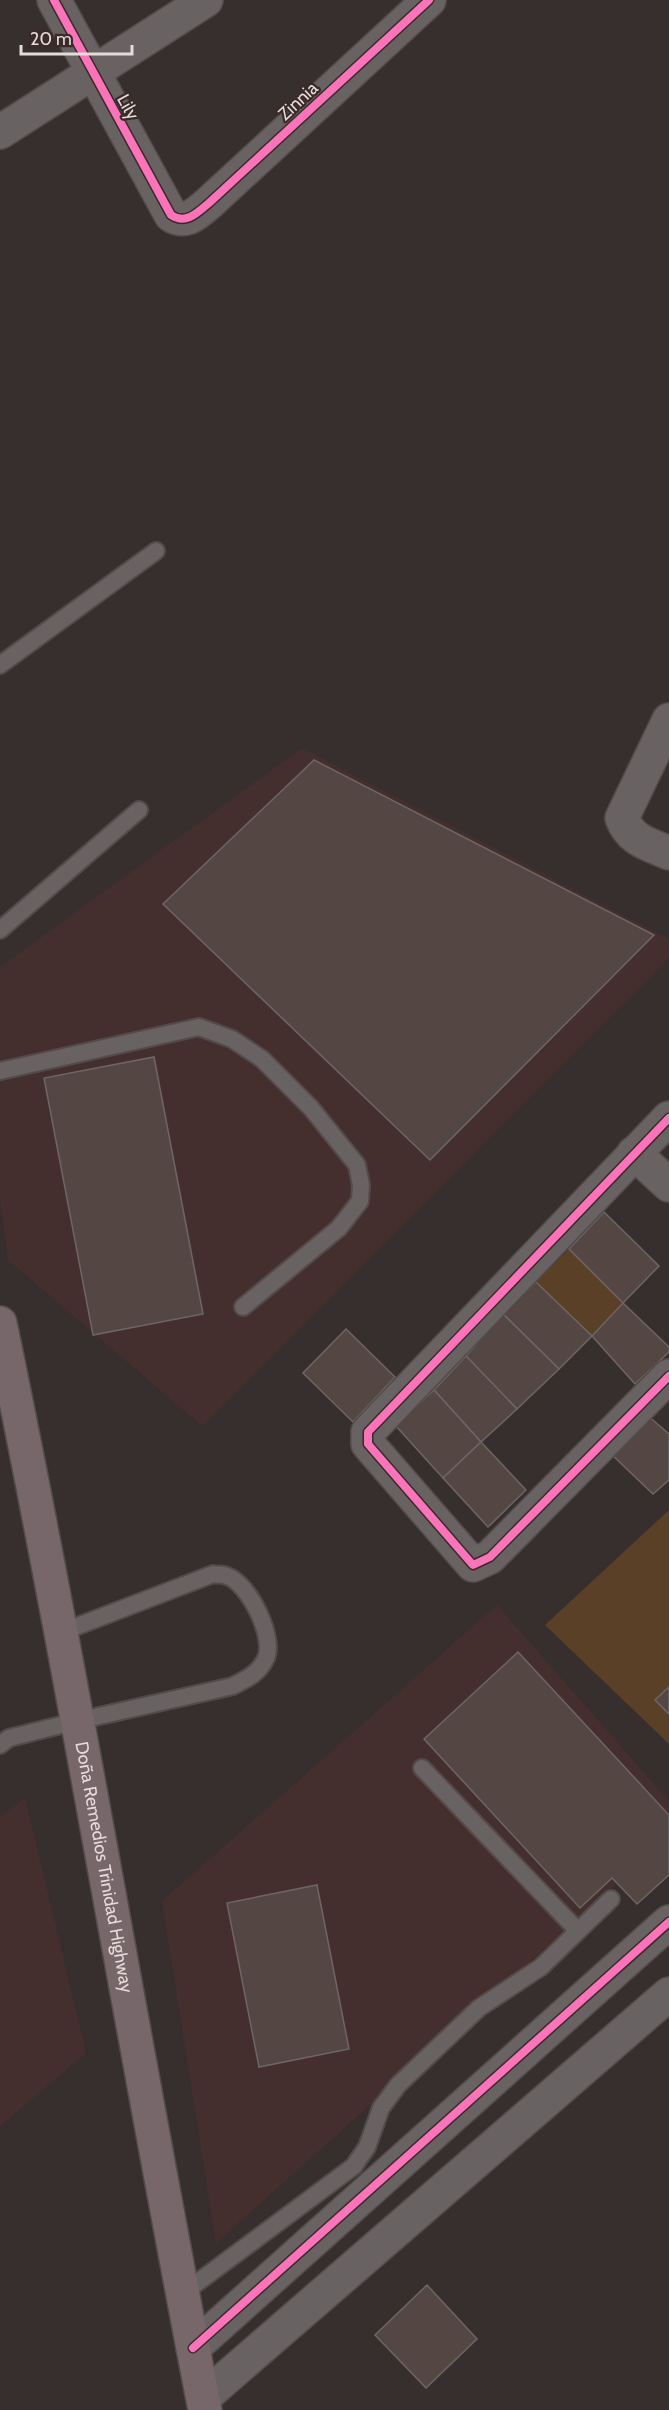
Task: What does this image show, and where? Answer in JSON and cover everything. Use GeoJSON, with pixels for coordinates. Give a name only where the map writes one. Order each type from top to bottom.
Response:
{"type":"FeatureCollection","features":[{"type":"Feature","properties":{"kind":"highway","name":"Doña Remedios Trinidad Highway"},"geometry":{"type":"LineString","coordinates":[[0,1323],[62,1632],[204,2404]]}},
{"type":"Feature","properties":{"kind":"street","name":"Lily"},"geometry":{"type":"LineString","coordinates":[[54,0],[171,214],[178,219],[184,219]]}},
{"type":"Feature","properties":{"kind":"street"},"geometry":{"type":"LineString","coordinates":[[0,132],[206,0]]}},
{"type":"Feature","properties":{"kind":"street","name":"Zinnia"},"geometry":{"type":"LineString","coordinates":[[184,219],[195,215],[209,203],[429,0]]}},
{"type":"Feature","properties":{"kind":"street"},"geometry":{"type":"LineString","coordinates":[[669,720],[622,818],[626,828],[636,839],[669,853]]}},
{"type":"Feature","properties":{"kind":"street"},"geometry":{"type":"LineString","coordinates":[[669,1118],[368,1431],[368,1444],[473,1565],[490,1557],[669,1376]]}},
{"type":"Feature","properties":{"kind":"street"},"geometry":{"type":"LineString","coordinates":[[634,1153],[669,1185]]}},
{"type":"Feature","properties":{"kind":"street"},"geometry":{"type":"LineString","coordinates":[[193,2348],[669,1922]]}},
{"type":"Feature","properties":{"kind":"street"},"geometry":{"type":"LineString","coordinates":[[204,2404],[669,1994]]}},
{"type":"Feature","properties":{"kind":"lane"},"geometry":{"type":"LineString","coordinates":[[0,665],[156,551]]}},
{"type":"Feature","properties":{"kind":"lane"},"geometry":{"type":"LineString","coordinates":[[0,930],[139,810]]}},
{"type":"Feature","properties":{"kind":"lane"},"geometry":{"type":"LineString","coordinates":[[0,1071],[199,1027],[232,1039],[262,1059],[310,1108],[357,1165],[362,1185],[360,1201],[339,1228],[243,1307]]}},
{"type":"Feature","properties":{"kind":"lane"},"geometry":{"type":"LineString","coordinates":[[0,1745],[9,1738],[233,1686],[254,1675],[267,1659],[268,1639],[253,1600],[240,1585],[228,1576],[213,1575],[62,1632]]}},
{"type":"Feature","properties":{"kind":"lane"},"geometry":{"type":"LineString","coordinates":[[422,1768],[578,1930]]}},
{"type":"Feature","properties":{"kind":"lane"},"geometry":{"type":"LineString","coordinates":[[182,2294],[354,2166],[367,2147],[381,2108],[398,2085],[479,2008],[541,1967],[611,1899]]}},
{"type":"Feature","properties":{"kind":"shaded area"},"geometry":{"type":"Polygon","coordinates":[[[302,748],[669,939],[669,958],[202,1426],[8,1260],[0,1196],[0,967],[302,748]]]}},
{"type":"Feature","properties":{"kind":"shaded area"},"geometry":{"type":"Polygon","coordinates":[[[569,1249],[623,1303],[592,1336],[536,1282],[569,1249]]]}},
{"type":"Feature","properties":{"kind":"shaded area"},"geometry":{"type":"Polygon","coordinates":[[[669,1510],[669,1744],[545,1625],[669,1510]]]}},
{"type":"Feature","properties":{"kind":"shaded area"},"geometry":{"type":"Polygon","coordinates":[[[497,1605],[669,1801],[669,1837],[216,2243],[162,1901],[497,1605]]]}},
{"type":"Feature","properties":{"kind":"shaded area"},"geometry":{"type":"Polygon","coordinates":[[[25,1798],[86,2053],[0,2126],[0,1817],[25,1798]]]}},
{"type":"Feature","properties":{"kind":"building"},"geometry":{"type":"Polygon","coordinates":[[[314,760],[654,935],[430,1160],[163,904],[314,760]]]}},
{"type":"Feature","properties":{"kind":"building"},"geometry":{"type":"Polygon","coordinates":[[[154,1057],[203,1314],[93,1335],[44,1078],[154,1057]]]}},
{"type":"Feature","properties":{"kind":"building"},"geometry":{"type":"Polygon","coordinates":[[[604,1212],[659,1266],[623,1303],[569,1249],[604,1212]]]}},
{"type":"Feature","properties":{"kind":"building"},"geometry":{"type":"Polygon","coordinates":[[[536,1282],[592,1336],[559,1369],[503,1314],[536,1282]]]}},
{"type":"Feature","properties":{"kind":"building"},"geometry":{"type":"Polygon","coordinates":[[[623,1303],[669,1347],[669,1352],[635,1384],[592,1336],[623,1303]]]}},
{"type":"Feature","properties":{"kind":"building"},"geometry":{"type":"Polygon","coordinates":[[[503,1314],[559,1369],[517,1409],[466,1356],[503,1314]]]}},
{"type":"Feature","properties":{"kind":"building"},"geometry":{"type":"Polygon","coordinates":[[[346,1329],[395,1377],[353,1422],[303,1373],[346,1329]]]}},
{"type":"Feature","properties":{"kind":"building"},"geometry":{"type":"Polygon","coordinates":[[[466,1356],[517,1409],[481,1442],[434,1390],[466,1356]]]}},
{"type":"Feature","properties":{"kind":"building"},"geometry":{"type":"Polygon","coordinates":[[[434,1390],[481,1442],[443,1478],[395,1425],[434,1390]]]}},
{"type":"Feature","properties":{"kind":"building"},"geometry":{"type":"Polygon","coordinates":[[[648,1416],[669,1434],[669,1480],[653,1494],[609,1452],[648,1416]]]}},
{"type":"Feature","properties":{"kind":"building"},"geometry":{"type":"Polygon","coordinates":[[[481,1442],[526,1490],[488,1527],[443,1478],[481,1442]]]}},
{"type":"Feature","properties":{"kind":"building"},"geometry":{"type":"Polygon","coordinates":[[[518,1652],[669,1815],[669,1875],[637,1904],[612,1878],[580,1908],[424,1739],[518,1652]]]}},
{"type":"Feature","properties":{"kind":"building"},"geometry":{"type":"Polygon","coordinates":[[[669,1687],[669,1714],[655,1700],[669,1687]]]}},
{"type":"Feature","properties":{"kind":"building"},"geometry":{"type":"Polygon","coordinates":[[[317,1885],[349,2049],[259,2067],[227,1903],[317,1885]]]}},
{"type":"Feature","properties":{"kind":"building"},"geometry":{"type":"Polygon","coordinates":[[[427,2285],[477,2339],[426,2388],[375,2335],[427,2285]]]}},
{"type":"Feature","properties":{"kind":"cycle path"},"geometry":{"type":"LineString","coordinates":[[54,0],[171,215],[182,219],[191,216],[209,203],[429,0]]}},
{"type":"Feature","properties":{"kind":"cycle path"},"geometry":{"type":"LineString","coordinates":[[669,1118],[368,1432],[368,1444],[473,1565],[490,1557],[669,1376]]}},
{"type":"Feature","properties":{"kind":"cycle path"},"geometry":{"type":"LineString","coordinates":[[193,2348],[669,1922]]}}]}
